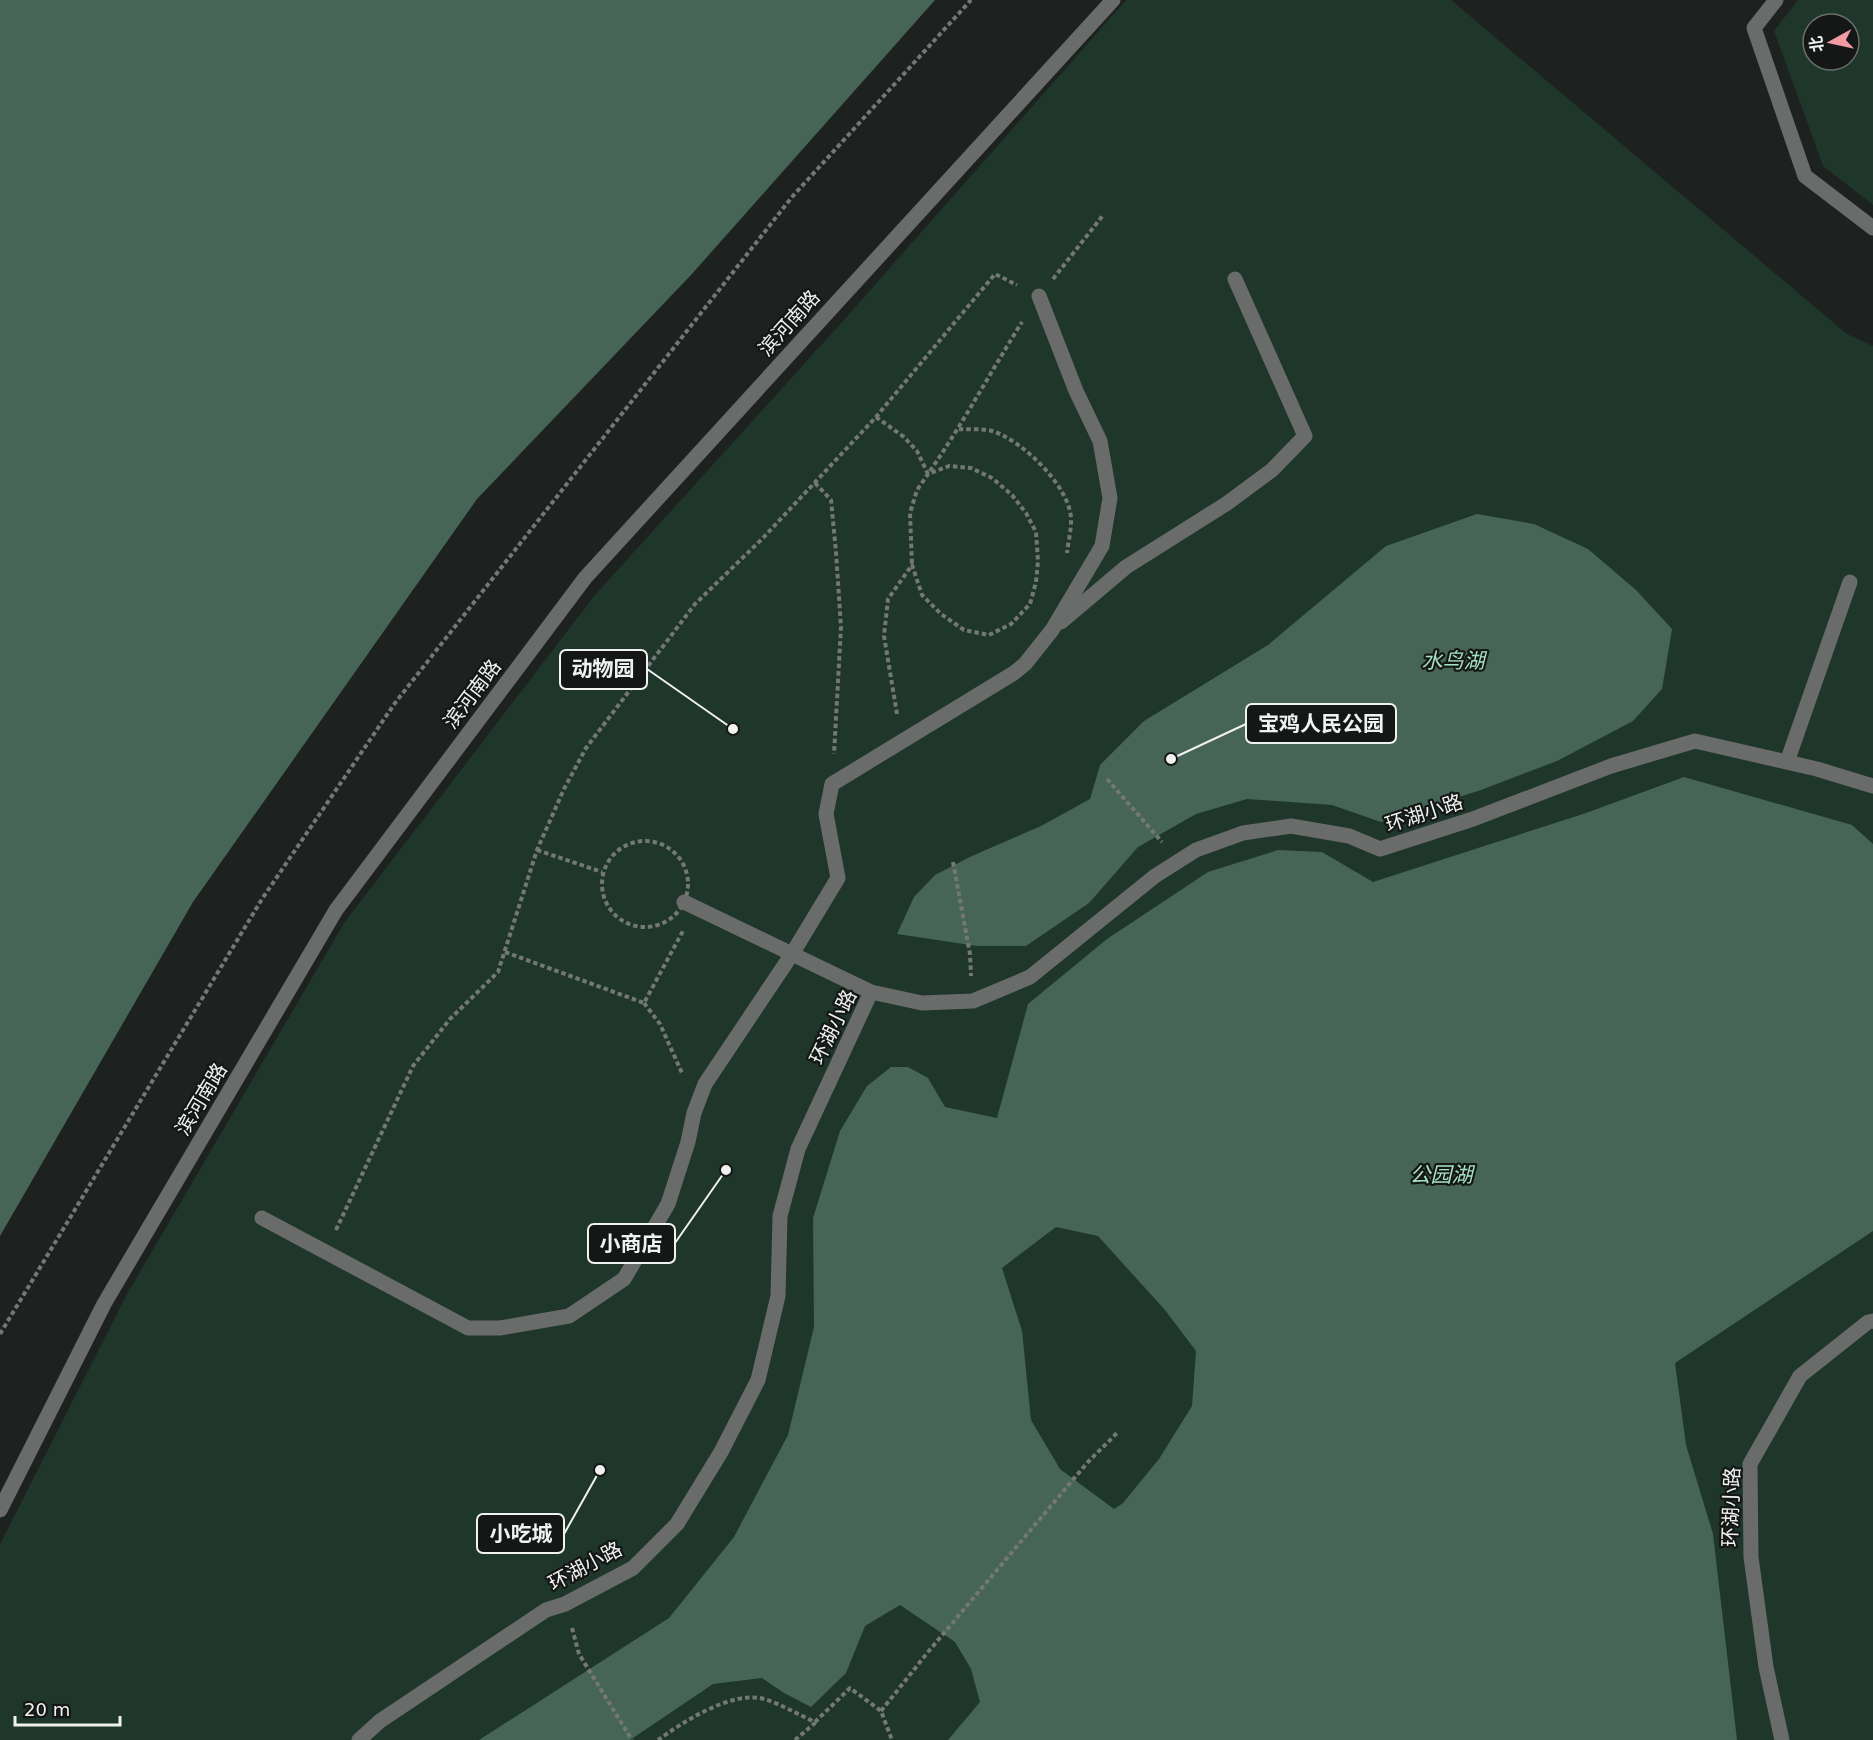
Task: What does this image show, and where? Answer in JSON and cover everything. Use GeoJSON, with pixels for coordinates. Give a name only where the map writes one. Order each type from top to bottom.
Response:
{"type":"FeatureCollection","features":[{"type":"Feature","properties":{"kind":"street","name":"滨河南路"},"geometry":{"type":"LineString","coordinates":[[0,1510],[104,1304],[336,910],[585,578],[1113,0]]}},
{"type":"Feature","properties":{"kind":"street"},"geometry":{"type":"LineString","coordinates":[[1776,0],[1754,28],[1805,176],[1873,228]]}},
{"type":"Feature","properties":{"kind":"street"},"geometry":{"type":"LineString","coordinates":[[1052,630],[1126,567],[1226,504],[1272,470],[1305,436],[1236,279]]}},
{"type":"Feature","properties":{"kind":"street"},"geometry":{"type":"LineString","coordinates":[[262,1218],[468,1328],[500,1328],[569,1317],[624,1279],[668,1204],[688,1142],[694,1113],[705,1084],[792,954],[838,878],[825,814],[832,784],[1014,673],[1052,630],[1102,546],[1110,498],[1100,441],[1077,391],[1039,296]]}},
{"type":"Feature","properties":{"kind":"street"},"geometry":{"type":"LineString","coordinates":[[1787,762],[1850,582]]}},
{"type":"Feature","properties":{"kind":"street","name":"环湖小路"},"geometry":{"type":"LineString","coordinates":[[359,1740],[380,1721],[546,1610],[565,1604],[633,1568],[677,1524],[721,1452],[758,1380],[778,1296],[780,1216],[798,1149],[871,992],[922,1003],[973,1001],[1030,977],[1155,876],[1196,850],[1243,833],[1291,826],[1349,836],[1380,849],[1473,819],[1611,766],[1695,741],[1787,762],[1873,786]]}},
{"type":"Feature","properties":{"kind":"street"},"geometry":{"type":"LineString","coordinates":[[690,905],[871,992]]}},
{"type":"Feature","properties":{"kind":"street","name":"环湖小路"},"geometry":{"type":"LineString","coordinates":[[1782,1740],[1766,1667],[1750,1557],[1750,1464],[1800,1376],[1873,1321]]}},
{"type":"Feature","properties":{"kind":"path"},"geometry":{"type":"LineString","coordinates":[[0,1334],[262,899],[395,703],[792,197],[971,0]]}},
{"type":"Feature","properties":{"kind":"path"},"geometry":{"type":"LineString","coordinates":[[928,474],[949,466],[971,468],[992,478],[1012,495],[1026,513],[1035,532],[1038,561],[1036,582],[1030,604],[1011,624],[989,635],[964,630],[941,614],[922,595],[912,565],[910,513],[917,490],[928,474],[959,429],[981,388],[1039,296],[1104,214]]}},
{"type":"Feature","properties":{"kind":"path"},"geometry":{"type":"LineString","coordinates":[[326,1252],[413,1066],[450,1018],[498,972],[537,850],[564,789],[586,748],[695,604],[762,539],[876,417],[994,274],[1039,296]]}},
{"type":"Feature","properties":{"kind":"path"},"geometry":{"type":"LineString","coordinates":[[876,417],[904,437],[917,451],[928,474]]}},
{"type":"Feature","properties":{"kind":"path"},"geometry":{"type":"LineString","coordinates":[[959,429],[990,430],[1014,441],[1061,488],[1072,519]]}},
{"type":"Feature","properties":{"kind":"path"},"geometry":{"type":"LineString","coordinates":[[815,483],[831,500],[841,627],[832,784]]}},
{"type":"Feature","properties":{"kind":"path"},"geometry":{"type":"LineString","coordinates":[[904,741],[894,701],[884,636],[888,599],[912,565]]}},
{"type":"Feature","properties":{"kind":"path"},"geometry":{"type":"LineString","coordinates":[[1107,780],[1179,861]]}},
{"type":"Feature","properties":{"kind":"path"},"geometry":{"type":"LineString","coordinates":[[644,1003],[690,905],[687,873],[681,860],[670,849],[658,843],[643,841],[629,844],[616,852],[602,872],[603,891],[607,904],[615,915],[626,923],[639,927],[652,926],[665,922],[690,905]]}},
{"type":"Feature","properties":{"kind":"path"},"geometry":{"type":"LineString","coordinates":[[537,850],[602,872]]}},
{"type":"Feature","properties":{"kind":"path"},"geometry":{"type":"LineString","coordinates":[[953,862],[970,954]]}},
{"type":"Feature","properties":{"kind":"path"},"geometry":{"type":"LineString","coordinates":[[505,952],[644,1003],[660,1024],[688,1086],[694,1113]]}},
{"type":"Feature","properties":{"kind":"path"},"geometry":{"type":"LineString","coordinates":[[881,1711],[1088,1463],[1117,1433]]}},
{"type":"Feature","properties":{"kind":"path"},"geometry":{"type":"LineString","coordinates":[[579,1654],[632,1740]]}},
{"type":"Feature","properties":{"kind":"path"},"geometry":{"type":"LineString","coordinates":[[795,1740],[850,1688],[881,1711],[892,1740]]}},
{"type":"Feature","properties":{"kind":"path"},"geometry":{"type":"LineString","coordinates":[[658,1740],[691,1717],[741,1698],[763,1699],[815,1722]]}},
{"type":"Feature","properties":{"kind":"shaded area"},"geometry":{"type":"Polygon","coordinates":[[[1126,0],[1451,0],[1847,334],[1873,346],[1873,1740],[0,1740],[0,1544],[127,1294],[344,923],[594,596],[842,322],[1126,0]]]}},
{"type":"Feature","properties":{"kind":"shaded area"},"geometry":{"type":"Polygon","coordinates":[[[1798,0],[1873,0],[1873,205],[1823,166],[1774,31],[1798,0]]]}},
{"type":"Feature","properties":{"kind":"water"},"geometry":{"type":"Polygon","coordinates":[[[0,0],[935,0],[691,275],[477,499],[193,902],[0,1236],[0,0]]]}},
{"type":"Feature","properties":{"kind":"water","name":"水鸟湖"},"geometry":{"type":"Polygon","coordinates":[[[1477,514],[1534,524],[1588,549],[1636,590],[1672,629],[1662,689],[1633,721],[1557,761],[1481,790],[1381,822],[1332,805],[1247,799],[1196,814],[1138,847],[1089,903],[1026,946],[977,946],[897,934],[914,897],[935,875],[1041,826],[1090,799],[1100,765],[1144,721],[1268,645],[1386,546],[1477,514]]]}},
{"type":"Feature","properties":{"kind":"water","name":"公园湖"},"geometry":{"type":"Polygon","coordinates":[[[1684,777],[1852,825],[1873,844],[1873,1231],[1675,1363],[1686,1445],[1713,1534],[1737,1740],[948,1740],[980,1702],[971,1669],[955,1642],[900,1605],[865,1626],[846,1673],[811,1707],[762,1678],[713,1684],[630,1740],[479,1740],[669,1618],[734,1537],[788,1435],[814,1327],[813,1218],[840,1131],[867,1086],[891,1067],[908,1067],[928,1078],[945,1107],[997,1118],[1028,1004],[1107,939],[1208,872],[1278,850],[1322,852],[1373,882],[1586,813],[1684,777]],[[1056,1227],[1002,1268],[1022,1331],[1031,1420],[1060,1469],[1114,1509],[1123,1503],[1159,1459],[1192,1406],[1196,1351],[1165,1310],[1098,1236],[1056,1227]]]}},
{"type":"Feature","properties":{"kind":"place","name":"动物园"},"geometry":{"type":"Point","coordinates":[733,729]}},
{"type":"Feature","properties":{"kind":"place","name":"宝鸡人民公园"},"geometry":{"type":"Point","coordinates":[1171,759]}},
{"type":"Feature","properties":{"kind":"place","name":"小商店"},"geometry":{"type":"Point","coordinates":[726,1170]}},
{"type":"Feature","properties":{"kind":"place","name":"小吃城"},"geometry":{"type":"Point","coordinates":[600,1470]}}]}
